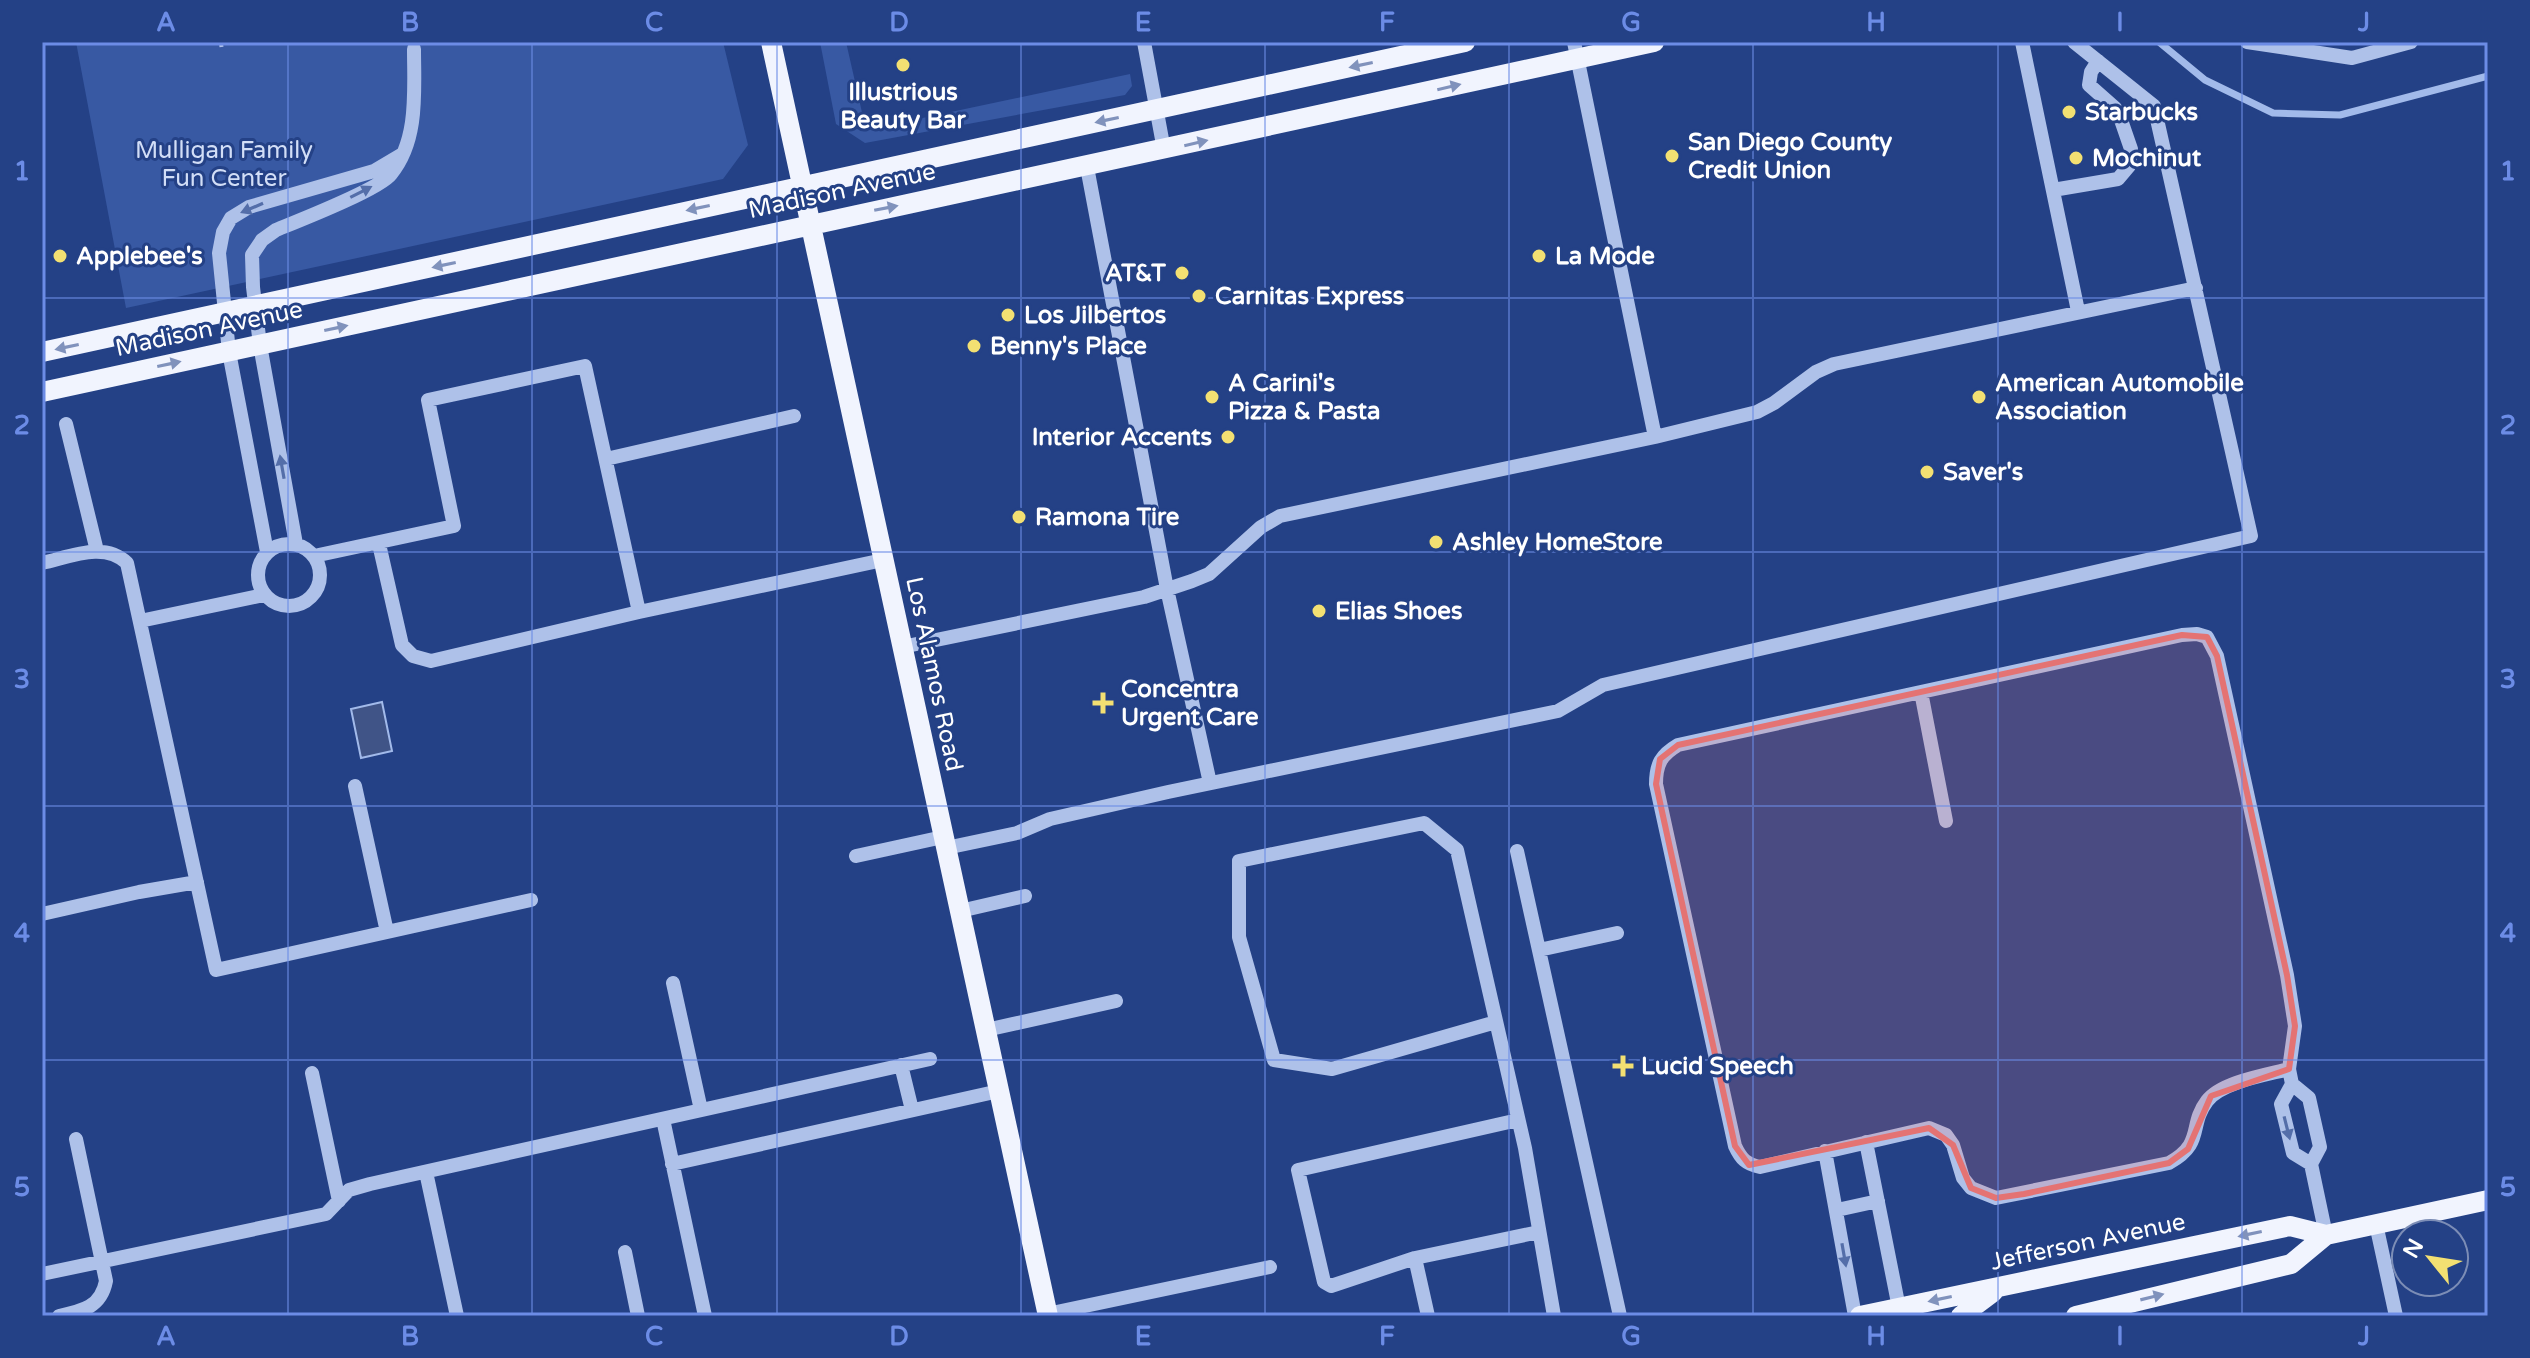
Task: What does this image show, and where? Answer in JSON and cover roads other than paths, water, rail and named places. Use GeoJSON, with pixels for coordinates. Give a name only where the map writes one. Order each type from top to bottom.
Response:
{"type":"FeatureCollection","features":[{"type":"Feature","properties":{"kind":"main road","name":"Los Alamos Road"},"geometry":{"type":"LineString","coordinates":[[771,42],[1048,1315]]}},
{"type":"Feature","properties":{"kind":"main road","name":"Madison Avenue"},"geometry":{"type":"LineString","coordinates":[[42,352],[1465,42]]}},
{"type":"Feature","properties":{"kind":"main road","name":"Madison Avenue"},"geometry":{"type":"LineString","coordinates":[[42,392],[1164,150],[1576,50],[1654,42]]}},
{"type":"Feature","properties":{"kind":"main road","name":"Jefferson Avenue"},"geometry":{"type":"LineString","coordinates":[[1857,1316],[2290,1226],[2326,1235],[2488,1200]]}},
{"type":"Feature","properties":{"kind":"main road","name":"Jefferson Avenue"},"geometry":{"type":"LineString","coordinates":[[2088,1315],[2291,1264],[2326,1235]]}},
{"type":"Feature","properties":{"kind":"main road"},"geometry":{"type":"LineString","coordinates":[[1961,1316],[1999,1287]]}},
{"type":"Feature","properties":{"kind":"street"},"geometry":{"type":"LineString","coordinates":[[1144,42],[1164,150]]}},
{"type":"Feature","properties":{"kind":"street"},"geometry":{"type":"LineString","coordinates":[[2025,42],[2078,311]]}},
{"type":"Feature","properties":{"kind":"street"},"geometry":{"type":"LineString","coordinates":[[856,856],[1017,833],[1050,819],[1558,711],[1603,685],[2251,536],[2154,106],[2074,42]]}},
{"type":"Feature","properties":{"kind":"street"},"geometry":{"type":"LineString","coordinates":[[2247,42],[2352,58],[2411,42]]}},
{"type":"Feature","properties":{"kind":"street"},"geometry":{"type":"LineString","coordinates":[[296,544],[260,345],[252,255],[262,240],[276,230],[390,176],[403,153],[412,126],[414,49]]}},
{"type":"Feature","properties":{"kind":"street"},"geometry":{"type":"LineString","coordinates":[[1576,50],[1655,437]]}},
{"type":"Feature","properties":{"kind":"street"},"geometry":{"type":"LineString","coordinates":[[2053,190],[2118,179],[2129,166],[2131,149],[2121,120],[2115,108],[2092,91],[2089,85],[2091,72],[2098,61]]}},
{"type":"Feature","properties":{"kind":"street"},"geometry":{"type":"LineString","coordinates":[[267,552],[229,352],[219,253],[223,232],[231,218],[249,207],[374,171],[403,153]]}},
{"type":"Feature","properties":{"kind":"street"},"geometry":{"type":"LineString","coordinates":[[1087,167],[1167,589],[1210,783]]}},
{"type":"Feature","properties":{"kind":"street"},"geometry":{"type":"LineString","coordinates":[[902,647],[1144,597],[1209,574],[1261,527],[1280,516],[1655,437],[1757,412],[1816,372],[1834,364],[2196,288]]}},
{"type":"Feature","properties":{"kind":"street"},"geometry":{"type":"LineString","coordinates":[[314,556],[454,526],[428,400],[585,366],[639,612]]}},
{"type":"Feature","properties":{"kind":"street"},"geometry":{"type":"LineString","coordinates":[[606,459],[794,416]]}},
{"type":"Feature","properties":{"kind":"street"},"geometry":{"type":"LineString","coordinates":[[66,424],[97,551]]}},
{"type":"Feature","properties":{"kind":"street"},"geometry":{"type":"LineString","coordinates":[[280,544],[296,544],[314,556],[320,575],[315,593],[308,600],[290,606],[272,602],[264,595],[257,578],[258,569],[267,552],[280,544]]}},
{"type":"Feature","properties":{"kind":"street"},"geometry":{"type":"LineString","coordinates":[[379,544],[402,645],[413,656],[431,661],[639,612],[883,560]]}},
{"type":"Feature","properties":{"kind":"street"},"geometry":{"type":"LineString","coordinates":[[42,563],[97,551],[109,551],[127,563],[216,970],[531,900]]}},
{"type":"Feature","properties":{"kind":"street"},"geometry":{"type":"LineString","coordinates":[[140,621],[264,595]]}},
{"type":"Feature","properties":{"kind":"street"},"geometry":{"type":"LineString","coordinates":[[2290,1077],[2224,1088],[2211,1096],[2205,1103],[2196,1135],[2188,1149],[2169,1163],[2024,1194],[1996,1198],[1971,1188],[1963,1178],[1953,1145],[1946,1135],[1929,1128],[1760,1167],[1749,1165],[1740,1157],[1735,1146],[1656,784],[1656,769],[1667,751],[1678,745],[2182,635],[2207,637],[2217,656],[2287,975],[2295,1026],[2290,1077],[2281,1104],[2293,1153],[2311,1164]]}},
{"type":"Feature","properties":{"kind":"street"},"geometry":{"type":"LineString","coordinates":[[1921,692],[1946,821]]}},
{"type":"Feature","properties":{"kind":"street"},"geometry":{"type":"LineString","coordinates":[[355,786],[387,932]]}},
{"type":"Feature","properties":{"kind":"street"},"geometry":{"type":"LineString","coordinates":[[1496,1022],[1332,1069],[1274,1060],[1239,937],[1239,861],[1424,823],[1457,850],[1496,1022],[1518,1120],[1554,1316]]}},
{"type":"Feature","properties":{"kind":"street"},"geometry":{"type":"LineString","coordinates":[[1517,851],[1620,1316]]}},
{"type":"Feature","properties":{"kind":"street"},"geometry":{"type":"LineString","coordinates":[[42,914],[197,882]]}},
{"type":"Feature","properties":{"kind":"street"},"geometry":{"type":"LineString","coordinates":[[960,911],[1025,896]]}},
{"type":"Feature","properties":{"kind":"street"},"geometry":{"type":"LineString","coordinates":[[1539,950],[1617,933]]}},
{"type":"Feature","properties":{"kind":"street"},"geometry":{"type":"LineString","coordinates":[[673,983],[701,1110]]}},
{"type":"Feature","properties":{"kind":"street"},"geometry":{"type":"LineString","coordinates":[[986,1030],[1116,1001]]}},
{"type":"Feature","properties":{"kind":"street"},"geometry":{"type":"LineString","coordinates":[[42,1274],[326,1214],[349,1190],[930,1059]]}},
{"type":"Feature","properties":{"kind":"street"},"geometry":{"type":"LineString","coordinates":[[901,1065],[912,1110]]}},
{"type":"Feature","properties":{"kind":"street"},"geometry":{"type":"LineString","coordinates":[[312,1073],[339,1201]]}},
{"type":"Feature","properties":{"kind":"street"},"geometry":{"type":"LineString","coordinates":[[2290,1077],[2309,1098],[2320,1147],[2311,1164],[2326,1235]]}},
{"type":"Feature","properties":{"kind":"street"},"geometry":{"type":"LineString","coordinates":[[672,1164],[999,1091]]}},
{"type":"Feature","properties":{"kind":"street"},"geometry":{"type":"LineString","coordinates":[[663,1119],[705,1316]]}},
{"type":"Feature","properties":{"kind":"street"},"geometry":{"type":"LineString","coordinates":[[1518,1120],[1298,1170],[1324,1282],[1331,1286],[1415,1258],[1539,1232]]}},
{"type":"Feature","properties":{"kind":"street"},"geometry":{"type":"LineString","coordinates":[[59,1316],[97,1304],[104,1293],[106,1281],[76,1139]]}},
{"type":"Feature","properties":{"kind":"street"},"geometry":{"type":"LineString","coordinates":[[1866,1142],[1899,1308]]}},
{"type":"Feature","properties":{"kind":"street"},"geometry":{"type":"LineString","coordinates":[[1825,1151],[1857,1316]]}},
{"type":"Feature","properties":{"kind":"street"},"geometry":{"type":"LineString","coordinates":[[426,1172],[457,1316]]}},
{"type":"Feature","properties":{"kind":"street"},"geometry":{"type":"LineString","coordinates":[[1837,1210],[1878,1201]]}},
{"type":"Feature","properties":{"kind":"street"},"geometry":{"type":"LineString","coordinates":[[2376,1224],[2396,1316]]}},
{"type":"Feature","properties":{"kind":"street"},"geometry":{"type":"LineString","coordinates":[[625,1252],[638,1316]]}},
{"type":"Feature","properties":{"kind":"street"},"geometry":{"type":"LineString","coordinates":[[1415,1258],[1428,1316]]}},
{"type":"Feature","properties":{"kind":"street"},"geometry":{"type":"LineString","coordinates":[[1048,1315],[1270,1267]]}},
{"type":"Feature","properties":{"kind":"waterway"},"geometry":{"type":"LineString","coordinates":[[2159,42],[2205,80],[2273,113],[2340,115],[2488,76]]}},
{"type":"Feature","properties":{"kind":"place","name":"Illustrious Beauty Bar"},"geometry":{"type":"Point","coordinates":[903,65]}},
{"type":"Feature","properties":{"kind":"place","name":"Starbucks"},"geometry":{"type":"Point","coordinates":[2069,112]}},
{"type":"Feature","properties":{"kind":"place","name":"San Diego County Credit Union"},"geometry":{"type":"Point","coordinates":[1672,156]}},
{"type":"Feature","properties":{"kind":"place","name":"Mochinut"},"geometry":{"type":"Point","coordinates":[2076,158]}},
{"type":"Feature","properties":{"kind":"place","name":"Applebee's"},"geometry":{"type":"Point","coordinates":[60,256]}},
{"type":"Feature","properties":{"kind":"place","name":"La Mode"},"geometry":{"type":"Point","coordinates":[1539,256]}},
{"type":"Feature","properties":{"kind":"place","name":"AT&T"},"geometry":{"type":"Point","coordinates":[1182,273]}},
{"type":"Feature","properties":{"kind":"place","name":"Carnitas Express"},"geometry":{"type":"Point","coordinates":[1199,296]}},
{"type":"Feature","properties":{"kind":"place","name":"Los Jilbertos"},"geometry":{"type":"Point","coordinates":[1008,315]}},
{"type":"Feature","properties":{"kind":"place","name":"Benny's Place"},"geometry":{"type":"Point","coordinates":[974,346]}},
{"type":"Feature","properties":{"kind":"place","name":"A Carini's Pizza & Pasta"},"geometry":{"type":"Point","coordinates":[1212,397]}},
{"type":"Feature","properties":{"kind":"place","name":"American Automobile Association"},"geometry":{"type":"Point","coordinates":[1979,397]}},
{"type":"Feature","properties":{"kind":"place","name":"Interior Accents"},"geometry":{"type":"Point","coordinates":[1228,437]}},
{"type":"Feature","properties":{"kind":"place","name":"Saver's"},"geometry":{"type":"Point","coordinates":[1927,472]}},
{"type":"Feature","properties":{"kind":"place","name":"Ramona Tire"},"geometry":{"type":"Point","coordinates":[1019,517]}},
{"type":"Feature","properties":{"kind":"place","name":"Ashley HomeStore"},"geometry":{"type":"Point","coordinates":[1436,542]}},
{"type":"Feature","properties":{"kind":"place","name":"Elias Shoes"},"geometry":{"type":"Point","coordinates":[1319,611]}},
{"type":"Feature","properties":{"kind":"place","name":"Concentra Urgent Care"},"geometry":{"type":"Point","coordinates":[1103,703]}},
{"type":"Feature","properties":{"kind":"place","name":"Lucid Speech"},"geometry":{"type":"Point","coordinates":[1623,1066]}},
{"type":"Feature","properties":{"kind":"park label","name":"Mulligan Family Fun Center"},"geometry":{"type":"Point","coordinates":[224,164]}}]}
